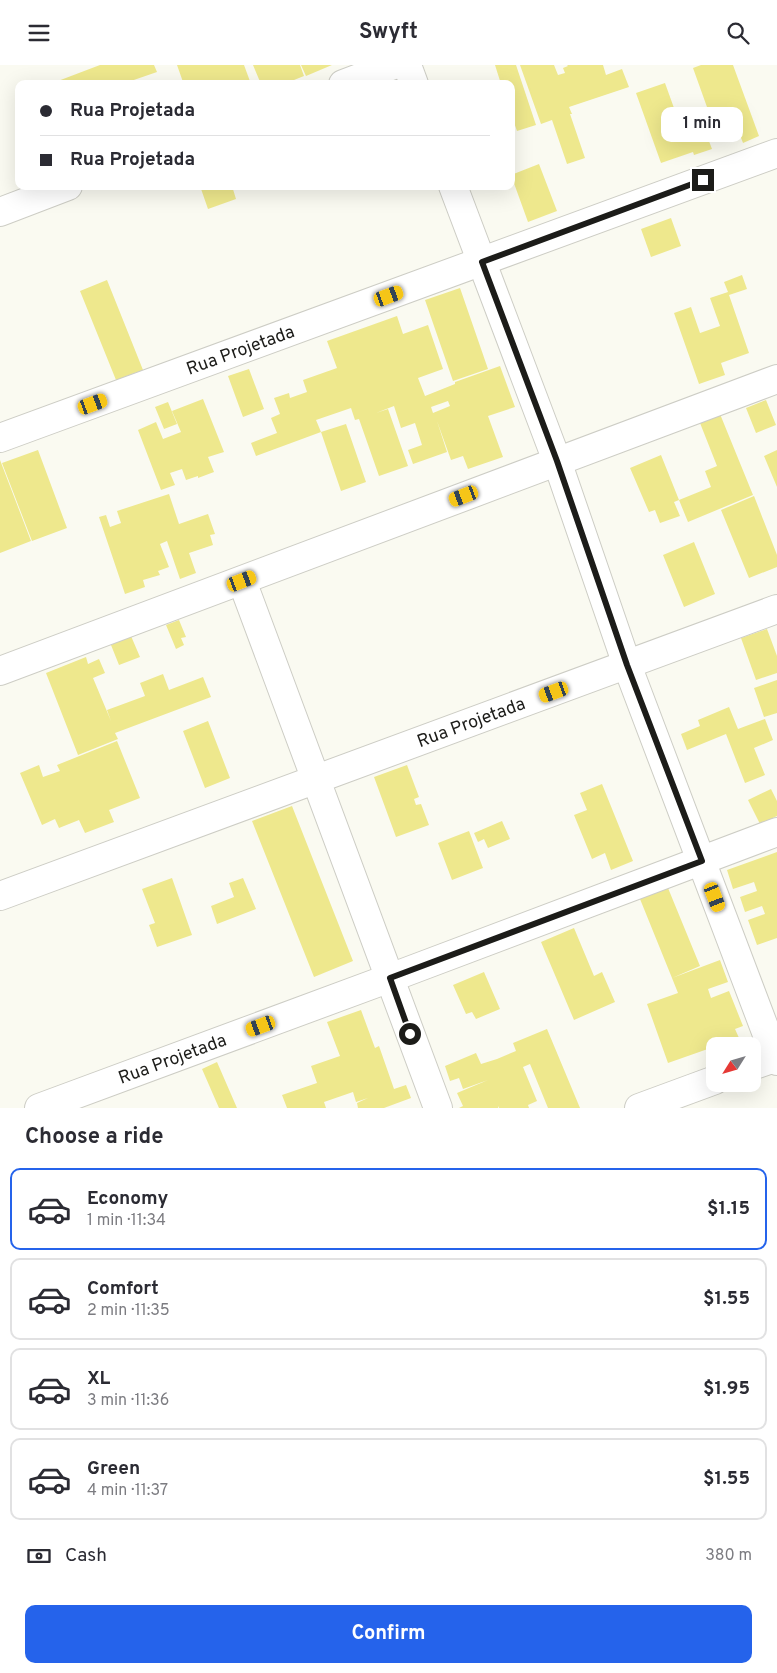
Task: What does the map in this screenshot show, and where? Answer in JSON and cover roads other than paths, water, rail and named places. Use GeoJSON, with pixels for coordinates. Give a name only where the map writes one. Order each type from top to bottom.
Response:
{"type":"FeatureCollection","features":[{"type":"Feature","properties":{"kind":"street"},"geometry":{"type":"LineString","coordinates":[[354,80],[394,65]]}},
{"type":"Feature","properties":{"kind":"street"},"geometry":{"type":"LineString","coordinates":[[407,65],[413,80]]}},
{"type":"Feature","properties":{"kind":"street","name":"Rua Projetada"},"geometry":{"type":"LineString","coordinates":[[0,438],[777,153]]}},
{"type":"Feature","properties":{"kind":"street"},"geometry":{"type":"LineString","coordinates":[[0,211],[57,190]]}},
{"type":"Feature","properties":{"kind":"street"},"geometry":{"type":"LineString","coordinates":[[455,190],[557,461],[627,665],[702,861],[771,1061]]}},
{"type":"Feature","properties":{"kind":"street"},"geometry":{"type":"LineString","coordinates":[[0,671],[777,379]]}},
{"type":"Feature","properties":{"kind":"street"},"geometry":{"type":"LineString","coordinates":[[242,581],[438,1108]]}},
{"type":"Feature","properties":{"kind":"street","name":"Rua Projetada"},"geometry":{"type":"LineString","coordinates":[[0,896],[777,609]]}},
{"type":"Feature","properties":{"kind":"street","name":"Rua Projetada"},"geometry":{"type":"LineString","coordinates":[[39,1108],[777,832]]}},
{"type":"Feature","properties":{"kind":"street"},"geometry":{"type":"LineString","coordinates":[[639,1108],[706,1083]]}}]}
